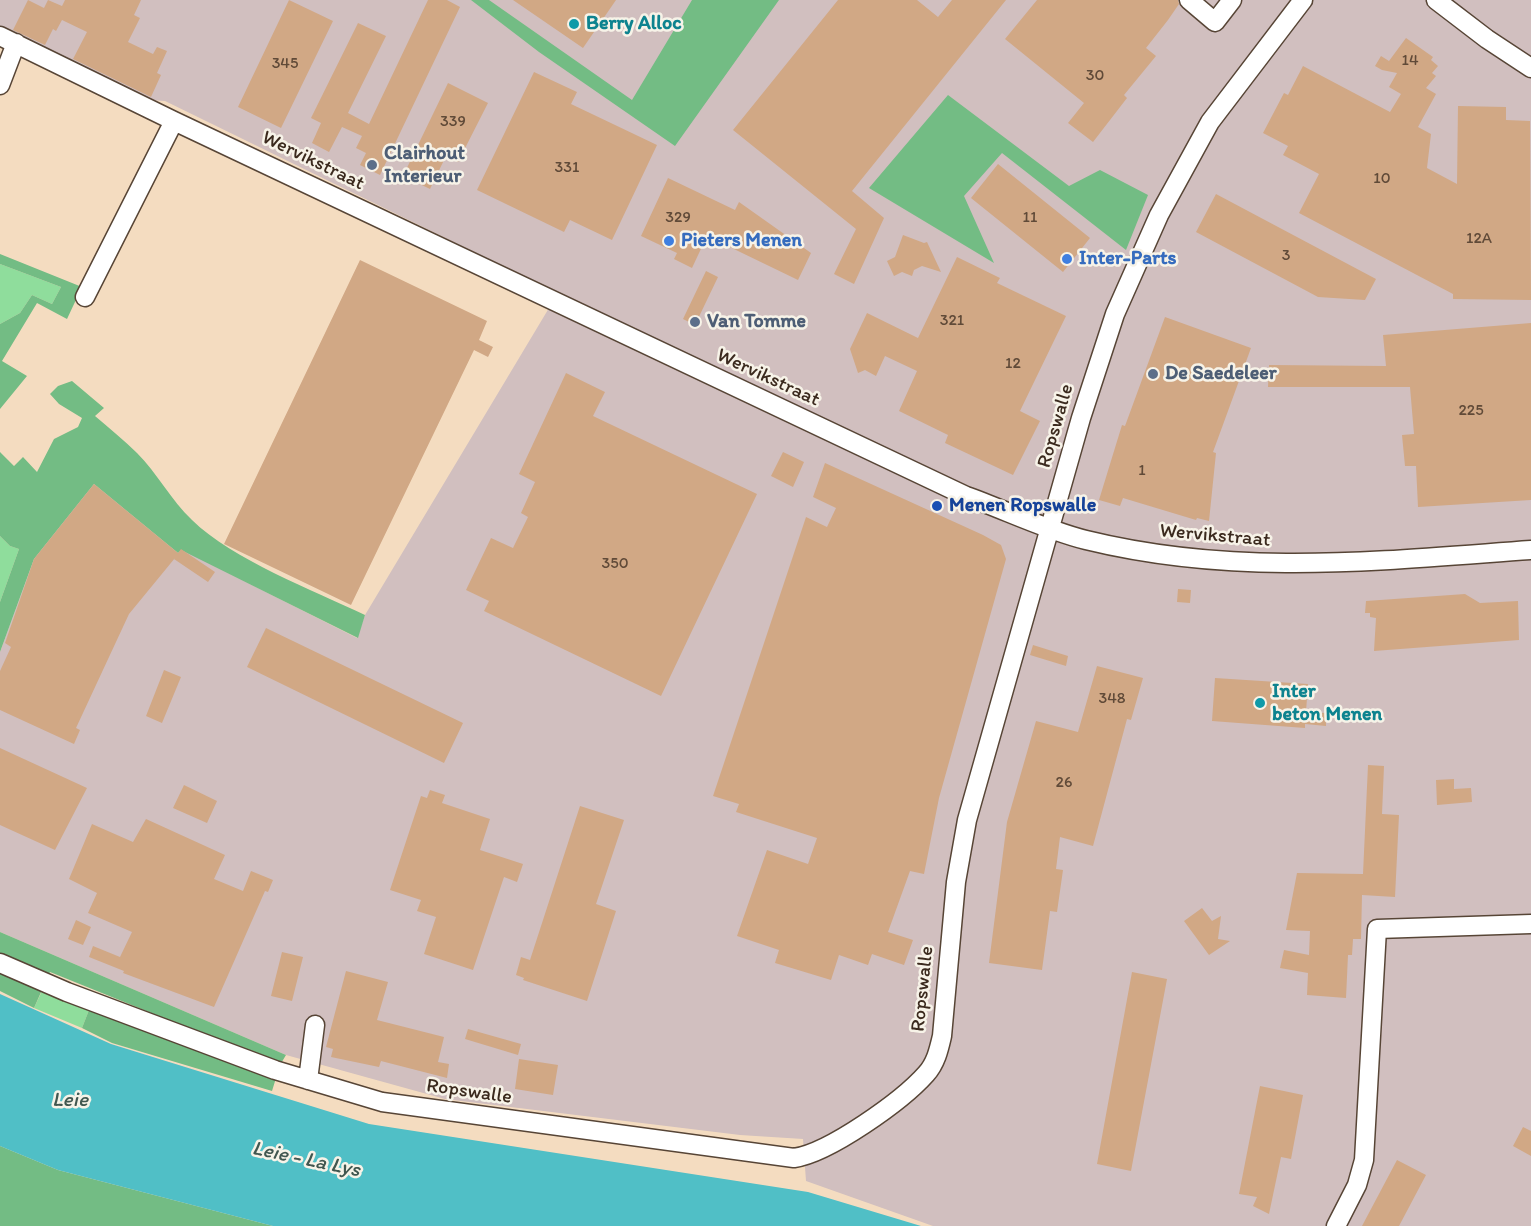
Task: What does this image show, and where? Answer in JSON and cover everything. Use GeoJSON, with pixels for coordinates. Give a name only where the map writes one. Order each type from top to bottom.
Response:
{"type":"FeatureCollection","features":[{"type":"Feature","properties":{"kind":"street"},"geometry":{"type":"LineString","coordinates":[[1189,0],[1215,22],[1232,0]]}},
{"type":"Feature","properties":{"kind":"street","name":"Ropswalle"},"geometry":{"type":"LineString","coordinates":[[0,963],[67,992],[308,1080],[382,1102],[794,1158],[805,1156],[832,1143],[900,1098],[927,1072],[938,1054],[942,1036],[956,882],[967,820],[1081,418],[1115,314],[1159,215],[1210,122],[1303,0]]}},
{"type":"Feature","properties":{"kind":"street"},"geometry":{"type":"LineString","coordinates":[[1436,0],[1487,39],[1531,68]]}},
{"type":"Feature","properties":{"kind":"street"},"geometry":{"type":"LineString","coordinates":[[0,85],[8,39]]}},
{"type":"Feature","properties":{"kind":"street","name":"Wervikstraat"},"geometry":{"type":"LineString","coordinates":[[8,39],[174,121],[966,496],[1095,542],[1153,554],[1215,562],[1348,564],[1530,552]]}},
{"type":"Feature","properties":{"kind":"street"},"geometry":{"type":"LineString","coordinates":[[85,297],[174,121]]}},
{"type":"Feature","properties":{"kind":"street"},"geometry":{"type":"LineString","coordinates":[[1336,1226],[1357,1185],[1364,1160],[1377,929],[1531,924]]}},
{"type":"Feature","properties":{"kind":"street"},"geometry":{"type":"LineString","coordinates":[[308,1080],[315,1025]]}},
{"type":"Feature","properties":{"kind":"shaded area"},"geometry":{"type":"Polygon","coordinates":[[[0,0],[1531,0],[1531,1226],[933,1226],[806,1181],[803,1139],[740,1135],[445,1099],[286,1055],[0,932],[0,652],[34,559],[94,484],[178,553],[181,549],[357,638],[365,615],[558,293],[165,101],[151,100],[0,28],[0,0]]]}},
{"type":"Feature","properties":{"kind":"green space"},"geometry":{"type":"Polygon","coordinates":[[[471,0],[489,0],[632,100],[692,0],[779,0],[675,146],[539,52],[471,0]]]}},
{"type":"Feature","properties":{"kind":"green space"},"geometry":{"type":"Polygon","coordinates":[[[948,95],[1069,186],[1100,170],[1148,195],[1126,250],[1002,153],[964,196],[994,263],[869,188],[948,95]]]}},
{"type":"Feature","properties":{"kind":"green space"},"geometry":{"type":"Polygon","coordinates":[[[0,254],[82,287],[67,319],[37,303],[2,361],[27,376],[0,409],[0,324],[20,313],[32,295],[52,304],[61,287],[0,264],[0,254]]]}},
{"type":"Feature","properties":{"kind":"green space"},"geometry":{"type":"Polygon","coordinates":[[[0,264],[61,287],[52,304],[32,295],[20,313],[0,324],[0,264]]]}},
{"type":"Feature","properties":{"kind":"green space"},"geometry":{"type":"Polygon","coordinates":[[[72,381],[104,408],[95,416],[137,453],[192,520],[209,535],[251,561],[365,615],[358,638],[181,550],[178,553],[94,484],[34,559],[0,652],[0,602],[19,549],[10,546],[0,536],[0,452],[14,466],[23,457],[37,472],[54,439],[78,427],[82,418],[59,404],[50,394],[58,386],[72,381]]]}},
{"type":"Feature","properties":{"kind":"green space"},"geometry":{"type":"Polygon","coordinates":[[[0,536],[10,546],[19,549],[0,602],[0,536]]]}},
{"type":"Feature","properties":{"kind":"green space"},"geometry":{"type":"Polygon","coordinates":[[[0,932],[286,1055],[280,1065],[50,972],[34,1008],[0,991],[0,932]]]}},
{"type":"Feature","properties":{"kind":"green space"},"geometry":{"type":"Polygon","coordinates":[[[42,991],[89,1010],[82,1028],[34,1008],[42,991]]]}},
{"type":"Feature","properties":{"kind":"green space"},"geometry":{"type":"Polygon","coordinates":[[[89,1010],[276,1078],[272,1091],[112,1043],[82,1028],[89,1010]]]}},
{"type":"Feature","properties":{"kind":"green space"},"geometry":{"type":"Polygon","coordinates":[[[0,1146],[58,1170],[273,1226],[0,1226],[0,1146]]]}},
{"type":"Feature","properties":{"kind":"water","name":"Leie"},"geometry":{"type":"Polygon","coordinates":[[[0,994],[111,1044],[369,1124],[808,1192],[921,1226],[273,1226],[58,1170],[0,1146],[0,994]]]}},
{"type":"Feature","properties":{"kind":"building"},"geometry":{"type":"Polygon","coordinates":[[[28,0],[44,8],[48,0],[62,6],[65,0],[141,0],[134,15],[140,18],[128,42],[153,54],[157,47],[167,51],[157,73],[161,75],[151,97],[73,59],[87,32],[62,20],[56,31],[53,29],[45,45],[13,30],[28,0]]]}},
{"type":"Feature","properties":{"kind":"building"},"geometry":{"type":"Polygon","coordinates":[[[289,0],[333,21],[281,128],[238,107],[289,0]]]}},
{"type":"Feature","properties":{"kind":"building"},"geometry":{"type":"Polygon","coordinates":[[[428,0],[447,0],[460,7],[380,175],[360,165],[366,153],[356,148],[362,136],[342,127],[329,152],[312,143],[321,123],[311,118],[358,23],[386,36],[348,113],[369,124],[428,0]]]}},
{"type":"Feature","properties":{"kind":"building","name":"Berry Alloc"},"geometry":{"type":"Polygon","coordinates":[[[513,0],[616,0],[583,48],[513,0]]]}},
{"type":"Feature","properties":{"kind":"building"},"geometry":{"type":"Polygon","coordinates":[[[838,0],[917,0],[938,17],[952,0],[1006,0],[852,191],[884,218],[854,284],[834,274],[856,229],[733,130],[838,0]]]}},
{"type":"Feature","properties":{"kind":"building"},"geometry":{"type":"Polygon","coordinates":[[[1037,0],[1178,0],[1179,4],[1146,48],[1156,56],[1124,95],[1127,98],[1093,142],[1068,123],[1084,103],[1005,39],[1037,0]]]}},
{"type":"Feature","properties":{"kind":"building"},"geometry":{"type":"Polygon","coordinates":[[[1406,38],[1433,57],[1431,60],[1438,66],[1432,73],[1436,76],[1426,88],[1436,94],[1418,127],[1431,134],[1427,168],[1457,184],[1458,106],[1506,107],[1506,120],[1530,121],[1531,300],[1453,299],[1453,294],[1299,213],[1319,174],[1283,155],[1288,146],[1263,133],[1284,93],[1288,95],[1303,66],[1390,112],[1401,94],[1389,87],[1397,73],[1375,66],[1381,56],[1389,61],[1406,38]]]}},
{"type":"Feature","properties":{"kind":"building"},"geometry":{"type":"Polygon","coordinates":[[[534,72],[577,92],[571,104],[657,145],[612,240],[570,220],[564,232],[477,190],[534,72]]]}},
{"type":"Feature","properties":{"kind":"building"},"geometry":{"type":"Polygon","coordinates":[[[448,83],[488,103],[458,162],[446,156],[430,189],[403,176],[448,83]]]}},
{"type":"Feature","properties":{"kind":"building"},"geometry":{"type":"Polygon","coordinates":[[[998,164],[1090,238],[1063,272],[971,198],[998,164]]]}},
{"type":"Feature","properties":{"kind":"building"},"geometry":{"type":"Polygon","coordinates":[[[668,178],[735,210],[739,202],[811,253],[798,280],[707,236],[692,268],[674,259],[677,253],[641,236],[668,178]]]}},
{"type":"Feature","properties":{"kind":"building"},"geometry":{"type":"Polygon","coordinates":[[[1216,194],[1376,279],[1365,300],[1318,297],[1196,232],[1216,194]]]}},
{"type":"Feature","properties":{"kind":"building"},"geometry":{"type":"Polygon","coordinates":[[[903,235],[927,242],[941,272],[922,266],[914,270],[912,276],[902,272],[894,276],[887,261],[895,257],[903,235]]]}},
{"type":"Feature","properties":{"kind":"building"},"geometry":{"type":"Polygon","coordinates":[[[957,257],[1000,278],[997,283],[1066,316],[1020,411],[1040,421],[1013,475],[945,443],[948,435],[899,411],[917,371],[885,356],[876,376],[865,370],[858,373],[850,349],[867,313],[918,338],[957,257]]]}},
{"type":"Feature","properties":{"kind":"building"},"geometry":{"type":"Polygon","coordinates":[[[360,260],[487,321],[479,340],[493,347],[488,357],[474,350],[351,605],[224,544],[360,260]]]}},
{"type":"Feature","properties":{"kind":"building"},"geometry":{"type":"Polygon","coordinates":[[[706,271],[718,277],[695,325],[683,319],[706,271]]]}},
{"type":"Feature","properties":{"kind":"building"},"geometry":{"type":"Polygon","coordinates":[[[1165,317],[1251,348],[1213,452],[1216,453],[1209,521],[1197,518],[1196,520],[1123,498],[1120,506],[1099,500],[1122,425],[1125,426],[1165,317]]]}},
{"type":"Feature","properties":{"kind":"building"},"geometry":{"type":"Polygon","coordinates":[[[1531,323],[1531,500],[1418,507],[1416,466],[1405,466],[1402,435],[1414,434],[1410,387],[1268,387],[1269,365],[1386,366],[1383,335],[1531,323]]]}},
{"type":"Feature","properties":{"kind":"building"},"geometry":{"type":"Polygon","coordinates":[[[566,373],[605,392],[593,416],[757,494],[661,696],[484,611],[489,601],[466,590],[491,538],[513,548],[528,517],[521,513],[535,482],[519,474],[566,373]]]}},
{"type":"Feature","properties":{"kind":"building"},"geometry":{"type":"Polygon","coordinates":[[[783,452],[804,462],[793,487],[771,476],[783,452]]]}},
{"type":"Feature","properties":{"kind":"building"},"geometry":{"type":"Polygon","coordinates":[[[825,463],[983,535],[1001,545],[1006,559],[939,798],[924,874],[910,871],[888,932],[913,940],[904,965],[872,954],[868,965],[839,955],[831,980],[775,963],[779,950],[737,936],[767,850],[808,864],[817,838],[736,812],[739,804],[713,796],[806,517],[827,527],[836,508],[813,497],[825,463]]]}},
{"type":"Feature","properties":{"kind":"building"},"geometry":{"type":"Polygon","coordinates":[[[94,484],[178,553],[181,549],[215,572],[208,582],[174,559],[129,614],[76,728],[80,730],[74,744],[0,710],[0,671],[11,647],[5,643],[34,559],[94,484]]]}},
{"type":"Feature","properties":{"kind":"building"},"geometry":{"type":"Polygon","coordinates":[[[1178,589],[1191,590],[1190,603],[1177,602],[1178,589]]]}},
{"type":"Feature","properties":{"kind":"building"},"geometry":{"type":"Polygon","coordinates":[[[1465,594],[1480,603],[1518,601],[1519,640],[1374,651],[1376,618],[1370,617],[1370,613],[1365,613],[1366,601],[1465,594]]]}},
{"type":"Feature","properties":{"kind":"building"},"geometry":{"type":"Polygon","coordinates":[[[266,628],[463,723],[444,763],[247,667],[266,628]]]}},
{"type":"Feature","properties":{"kind":"building"},"geometry":{"type":"Polygon","coordinates":[[[1033,645],[1068,656],[1066,666],[1030,655],[1033,645]]]}},
{"type":"Feature","properties":{"kind":"building"},"geometry":{"type":"Polygon","coordinates":[[[1097,666],[1143,678],[1131,720],[1127,719],[1093,846],[1060,837],[1056,869],[1063,870],[1057,912],[1050,911],[1042,970],[989,963],[1007,822],[1036,721],[1078,732],[1097,666]]]}},
{"type":"Feature","properties":{"kind":"building"},"geometry":{"type":"Polygon","coordinates":[[[164,670],[181,677],[162,723],[146,716],[164,670]]]}},
{"type":"Feature","properties":{"kind":"building","name":"Inter beton Menen"},"geometry":{"type":"Polygon","coordinates":[[[1215,678],[1308,684],[1306,712],[1326,713],[1326,726],[1305,724],[1305,728],[1212,721],[1215,678]]]}},
{"type":"Feature","properties":{"kind":"building"},"geometry":{"type":"Polygon","coordinates":[[[0,748],[87,788],[55,850],[0,825],[0,748]]]}},
{"type":"Feature","properties":{"kind":"building"},"geometry":{"type":"Polygon","coordinates":[[[1368,765],[1384,766],[1382,814],[1399,815],[1395,897],[1362,895],[1361,939],[1353,939],[1352,955],[1348,955],[1346,998],[1307,995],[1308,973],[1280,968],[1284,950],[1309,955],[1310,931],[1286,930],[1297,873],[1363,874],[1368,765]]]}},
{"type":"Feature","properties":{"kind":"building"},"geometry":{"type":"Polygon","coordinates":[[[1454,779],[1454,789],[1471,788],[1472,802],[1437,805],[1436,780],[1454,779]]]}},
{"type":"Feature","properties":{"kind":"building"},"geometry":{"type":"Polygon","coordinates":[[[184,785],[217,801],[207,823],[173,808],[184,785]]]}},
{"type":"Feature","properties":{"kind":"building"},"geometry":{"type":"Polygon","coordinates":[[[430,790],[445,795],[442,803],[490,819],[480,850],[523,864],[517,882],[504,877],[473,970],[424,954],[436,917],[417,911],[421,900],[390,890],[421,796],[427,798],[430,790]]]}},
{"type":"Feature","properties":{"kind":"building"},"geometry":{"type":"Polygon","coordinates":[[[580,806],[624,820],[596,904],[616,911],[587,1001],[523,980],[524,978],[516,975],[521,957],[530,960],[580,806]]]}},
{"type":"Feature","properties":{"kind":"building"},"geometry":{"type":"Polygon","coordinates":[[[146,819],[225,855],[214,879],[243,891],[251,871],[273,880],[268,892],[265,891],[214,1007],[123,973],[124,971],[89,957],[93,946],[120,957],[132,932],[88,913],[97,893],[69,879],[92,824],[133,842],[146,819]]]}},
{"type":"Feature","properties":{"kind":"building"},"geometry":{"type":"Polygon","coordinates":[[[1202,908],[1212,921],[1221,916],[1218,939],[1230,941],[1209,955],[1184,921],[1202,908]]]}},
{"type":"Feature","properties":{"kind":"building"},"geometry":{"type":"Polygon","coordinates":[[[76,920],[91,927],[83,945],[68,939],[76,920]]]}},
{"type":"Feature","properties":{"kind":"building"},"geometry":{"type":"Polygon","coordinates":[[[282,952],[303,957],[292,1001],[271,996],[282,952]]]}},
{"type":"Feature","properties":{"kind":"building"},"geometry":{"type":"Polygon","coordinates":[[[346,971],[388,982],[377,1020],[444,1037],[438,1062],[449,1064],[447,1078],[381,1061],[379,1067],[331,1057],[333,1049],[326,1047],[346,971]]]}},
{"type":"Feature","properties":{"kind":"building"},"geometry":{"type":"Polygon","coordinates":[[[1132,972],[1167,979],[1131,1171],[1097,1164],[1132,972]]]}},
{"type":"Feature","properties":{"kind":"building"},"geometry":{"type":"Polygon","coordinates":[[[468,1029],[521,1044],[518,1055],[465,1039],[468,1029]]]}},
{"type":"Feature","properties":{"kind":"building"},"geometry":{"type":"Polygon","coordinates":[[[519,1059],[558,1065],[553,1095],[515,1089],[519,1059]]]}},
{"type":"Feature","properties":{"kind":"building"},"geometry":{"type":"Polygon","coordinates":[[[1260,1086],[1303,1095],[1291,1159],[1281,1157],[1269,1214],[1253,1206],[1257,1197],[1239,1194],[1260,1086]]]}},
{"type":"Feature","properties":{"kind":"building"},"geometry":{"type":"Polygon","coordinates":[[[1523,1127],[1531,1131],[1531,1156],[1513,1146],[1523,1127]]]}},
{"type":"Feature","properties":{"kind":"building"},"geometry":{"type":"Polygon","coordinates":[[[1397,1160],[1426,1175],[1399,1226],[1362,1226],[1397,1160]]]}},
{"type":"Feature","properties":{"kind":"place","name":"Berry Alloc"},"geometry":{"type":"Point","coordinates":[574,24]}},
{"type":"Feature","properties":{"kind":"place","name":"Clairhout Interieur"},"geometry":{"type":"Point","coordinates":[372,165]}},
{"type":"Feature","properties":{"kind":"place","name":"Pieters Menen"},"geometry":{"type":"Point","coordinates":[669,241]}},
{"type":"Feature","properties":{"kind":"place","name":"Inter-Parts"},"geometry":{"type":"Point","coordinates":[1067,259]}},
{"type":"Feature","properties":{"kind":"place","name":"Van Tomme"},"geometry":{"type":"Point","coordinates":[695,322]}},
{"type":"Feature","properties":{"kind":"place","name":"De Saedeleer"},"geometry":{"type":"Point","coordinates":[1153,374]}},
{"type":"Feature","properties":{"kind":"place","name":"Menen Ropswalle"},"geometry":{"type":"Point","coordinates":[937,506]}},
{"type":"Feature","properties":{"kind":"place","name":"Inter beton Menen"},"geometry":{"type":"Point","coordinates":[1260,703]}},
{"type":"Feature","properties":{"kind":"water label","name":"Leie - La Lys"},"geometry":{"type":"Point","coordinates":[306,1160]}}]}
